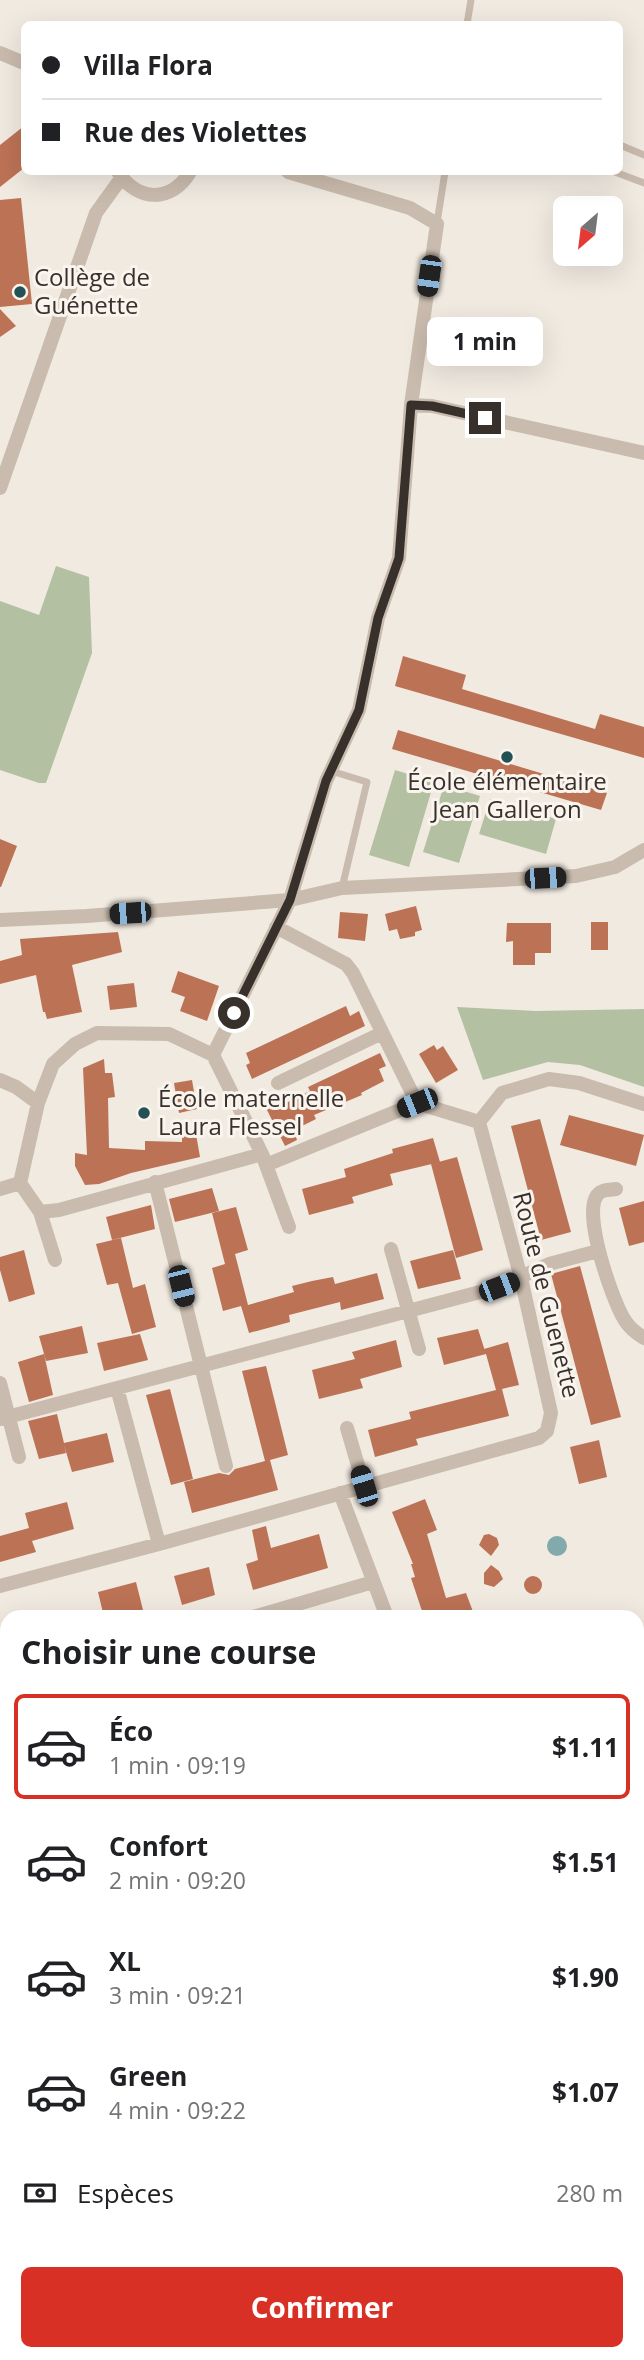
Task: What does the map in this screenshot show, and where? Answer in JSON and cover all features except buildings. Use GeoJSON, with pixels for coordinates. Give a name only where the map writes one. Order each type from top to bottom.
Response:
{"type":"FeatureCollection","features":[{"type":"Feature","properties":{"kind":"street"},"geometry":{"type":"LineString","coordinates":[[0,53],[21,62]]}},
{"type":"Feature","properties":{"kind":"street"},"geometry":{"type":"LineString","coordinates":[[0,488],[96,212],[119,175]]}},
{"type":"Feature","properties":{"kind":"street"},"geometry":{"type":"LineString","coordinates":[[121,175],[137,191],[149,195],[174,190],[188,175]]}},
{"type":"Feature","properties":{"kind":"street"},"geometry":{"type":"LineString","coordinates":[[213,1055],[290,900],[326,781],[359,710],[378,618],[399,558],[411,405],[437,224],[410,208],[298,175]]}},
{"type":"Feature","properties":{"kind":"street"},"geometry":{"type":"LineString","coordinates":[[411,405],[432,406],[644,453]]}},
{"type":"Feature","properties":{"kind":"street"},"geometry":{"type":"LineString","coordinates":[[0,920],[290,900],[342,888],[576,876],[615,867],[644,850]]}},
{"type":"Feature","properties":{"kind":"street"},"geometry":{"type":"LineString","coordinates":[[276,927],[346,964],[354,973],[417,1103]]}},
{"type":"Feature","properties":{"kind":"street"},"geometry":{"type":"LineString","coordinates":[[55,1260],[40,1212],[20,1183],[38,1103],[53,1064],[75,1044],[97,1033],[169,1034],[213,1055],[264,1160],[289,1227]]}},
{"type":"Feature","properties":{"kind":"street"},"geometry":{"type":"LineString","coordinates":[[278,1083],[382,1033]]}},
{"type":"Feature","properties":{"kind":"street"},"geometry":{"type":"LineString","coordinates":[[40,1212],[59,1210],[155,1182],[264,1160],[417,1103],[478,1122],[502,1093],[549,1079],[579,1083],[644,1104]]}},
{"type":"Feature","properties":{"kind":"street"},"geometry":{"type":"LineString","coordinates":[[0,1080],[16,1087],[38,1103]]}},
{"type":"Feature","properties":{"kind":"street","name":"Route de Guenette"},"geometry":{"type":"LineString","coordinates":[[0,1586],[540,1438],[547,1431],[551,1413],[521,1278],[478,1122]]}},
{"type":"Feature","properties":{"kind":"street"},"geometry":{"type":"LineString","coordinates":[[155,1182],[226,1466]]}},
{"type":"Feature","properties":{"kind":"street"},"geometry":{"type":"LineString","coordinates":[[0,1189],[20,1183]]}},
{"type":"Feature","properties":{"kind":"street"},"geometry":{"type":"LineString","coordinates":[[615,1189],[603,1190],[596,1196],[593,1212],[598,1251],[620,1312],[634,1331],[644,1338]]}},
{"type":"Feature","properties":{"kind":"street"},"geometry":{"type":"LineString","coordinates":[[391,1249],[419,1349]]}},
{"type":"Feature","properties":{"kind":"street"},"geometry":{"type":"LineString","coordinates":[[4,1418],[499,1287],[548,1264],[598,1251]]}},
{"type":"Feature","properties":{"kind":"street"},"geometry":{"type":"LineString","coordinates":[[0,1383],[4,1418],[19,1457]]}},
{"type":"Feature","properties":{"kind":"street"},"geometry":{"type":"LineString","coordinates":[[117,1388],[159,1544]]}},
{"type":"Feature","properties":{"kind":"street"},"geometry":{"type":"LineString","coordinates":[[347,1428],[364,1486]]}},
{"type":"Feature","properties":{"kind":"street"},"geometry":{"type":"LineString","coordinates":[[340,1493],[384,1610]]}},
{"type":"Feature","properties":{"kind":"street"},"geometry":{"type":"LineString","coordinates":[[277,1610],[373,1582]]}},
{"type":"Feature","properties":{"kind":"lane"},"geometry":{"type":"LineString","coordinates":[[468,21],[471,0]]}},
{"type":"Feature","properties":{"kind":"lane"},"geometry":{"type":"LineString","coordinates":[[623,146],[644,155]]}},
{"type":"Feature","properties":{"kind":"lane"},"geometry":{"type":"LineString","coordinates":[[437,224],[444,175]]}},
{"type":"Feature","properties":{"kind":"lane"},"geometry":{"type":"LineString","coordinates":[[623,175],[644,183]]}},
{"type":"Feature","properties":{"kind":"lane"},"geometry":{"type":"LineString","coordinates":[[331,771],[367,782],[342,888]]}},
{"type":"Feature","properties":{"kind":"green space"},"geometry":{"type":"Polygon","coordinates":[[[56,566],[89,577],[92,653],[46,783],[39,783],[0,770],[0,601],[39,615],[56,566]]]}},
{"type":"Feature","properties":{"kind":"green space"},"geometry":{"type":"Polygon","coordinates":[[[395,770],[434,782],[409,867],[369,855],[395,770]]]}},
{"type":"Feature","properties":{"kind":"green space"},"geometry":{"type":"Polygon","coordinates":[[[444,785],[480,796],[459,863],[423,852],[444,785]]]}},
{"type":"Feature","properties":{"kind":"green space"},"geometry":{"type":"Polygon","coordinates":[[[490,799],[556,819],[546,854],[479,834],[490,799]]]}},
{"type":"Feature","properties":{"kind":"green space"},"geometry":{"type":"Polygon","coordinates":[[[457,1007],[536,1011],[644,1009],[644,1087],[580,1065],[548,1062],[483,1080],[457,1007]]]}},
{"type":"Feature","properties":{"kind":"water"},"geometry":{"type":"Polygon","coordinates":[[[557,1536],[564,1539],[567,1546],[564,1553],[557,1556],[550,1553],[547,1546],[550,1539],[557,1536]]]}},
{"type":"Feature","properties":{"kind":"place","name":"Collège de Guénette"},"geometry":{"type":"Point","coordinates":[20,292]}},
{"type":"Feature","properties":{"kind":"place","name":"École élémentaire Jean Galleron"},"geometry":{"type":"Point","coordinates":[507,757]}},
{"type":"Feature","properties":{"kind":"place","name":"École maternelle Laura Flessel"},"geometry":{"type":"Point","coordinates":[144,1113]}},
{"type":"Feature","properties":{"kind":"route"},"geometry":{"type":"LineString","coordinates":[[234,1013],[290,900],[326,781],[359,710],[378,618],[399,558],[411,405],[432,406],[485,418]]}}]}
